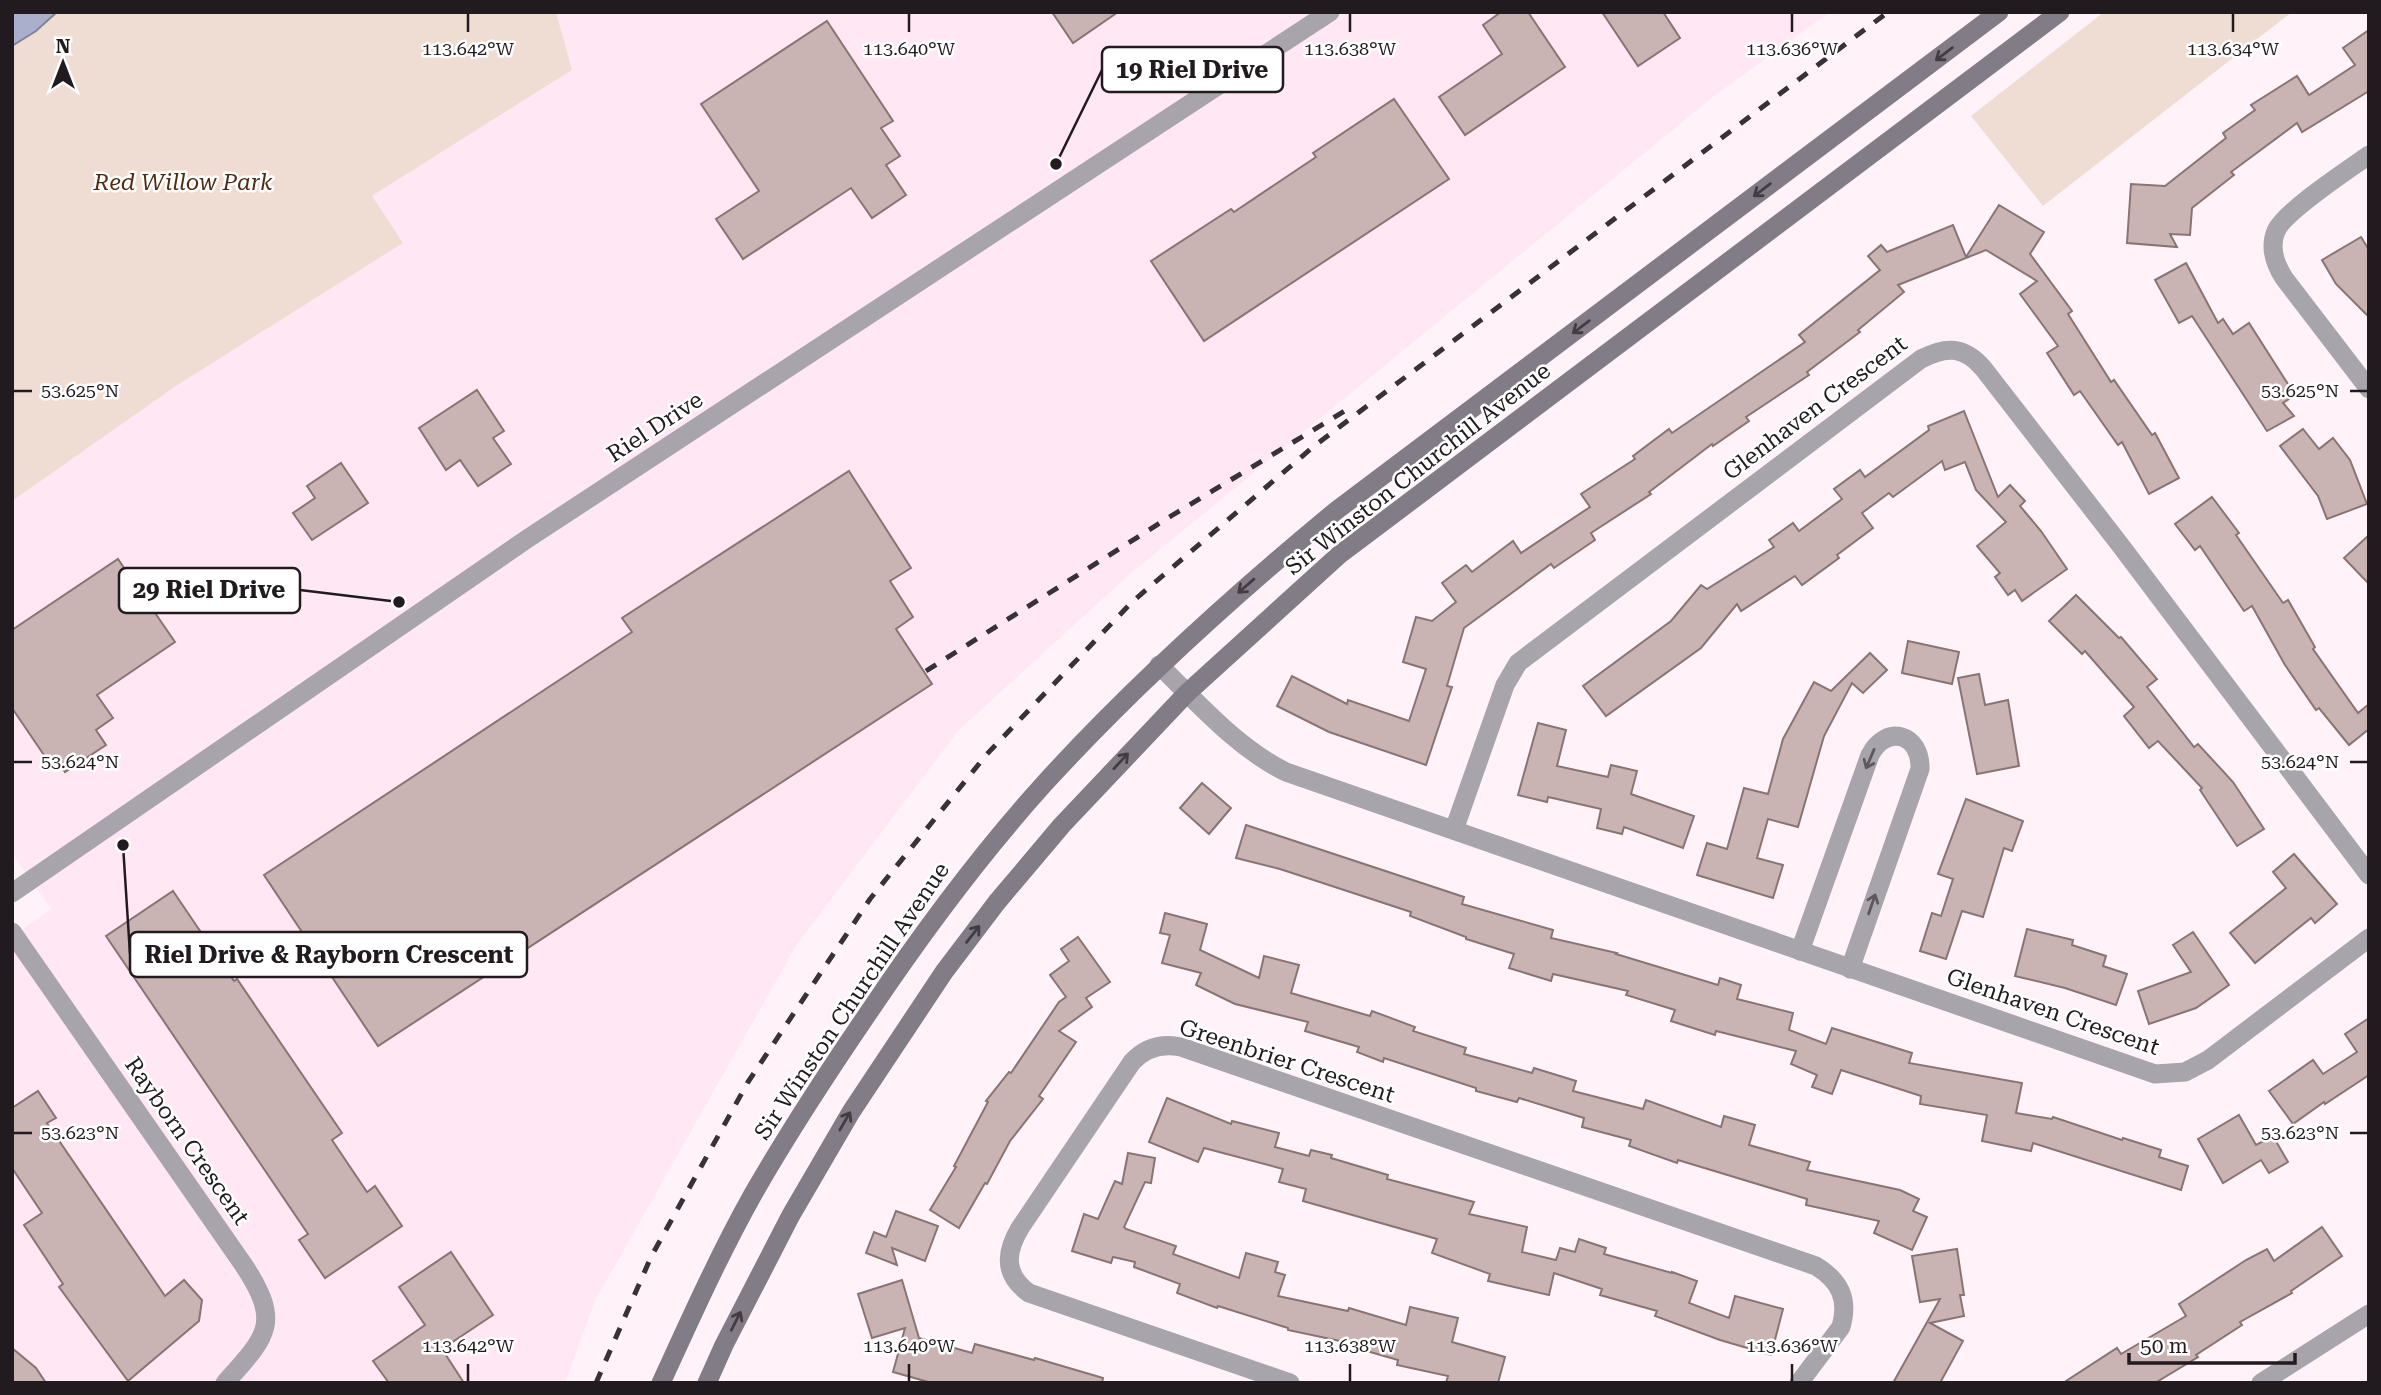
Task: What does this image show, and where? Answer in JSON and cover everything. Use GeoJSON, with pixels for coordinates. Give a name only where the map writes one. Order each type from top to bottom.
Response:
{"type":"FeatureCollection","features":[{"type":"Feature","properties":{"kind":"main road","name":"Sir Winston Churchill Avenue"},"geometry":{"type":"LineString","coordinates":[[661,1383],[751,1198],[813,1094],[910,951],[964,878],[1041,788],[1159,665],[1245,587],[1337,510],[1998,12]]}},
{"type":"Feature","properties":{"kind":"main road","name":"Sir Winston Churchill Avenue"},"geometry":{"type":"LineString","coordinates":[[707,1383],[757,1280],[850,1112],[944,972],[1062,825],[1187,692],[1339,555],[2060,12]]}},
{"type":"Feature","properties":{"kind":"street","name":"Riel Drive"},"geometry":{"type":"LineString","coordinates":[[12,893],[527,539],[1330,12]]}},
{"type":"Feature","properties":{"kind":"street"},"geometry":{"type":"LineString","coordinates":[[2369,155],[2290,214],[2276,231],[2273,244],[2277,266],[2284,278],[2369,390]]}},
{"type":"Feature","properties":{"kind":"street","name":"Glenhaven Crescent"},"geometry":{"type":"LineString","coordinates":[[1454,830],[1504,685],[1518,663],[1921,359],[1952,349],[1971,356],[1983,368],[2121,546],[2369,876]]}},
{"type":"Feature","properties":{"kind":"street","name":"Glenhaven Crescent"},"geometry":{"type":"LineString","coordinates":[[1159,665],[1236,738],[1271,765],[1304,779],[2143,1071],[2166,1074],[2185,1072],[2208,1060],[2369,938]]}},
{"type":"Feature","properties":{"kind":"street"},"geometry":{"type":"LineString","coordinates":[[1800,951],[1870,755],[1881,741],[1888,737],[1900,737],[1917,748],[1920,769],[1850,969]]}},
{"type":"Feature","properties":{"kind":"street","name":"Rayborn Crescent"},"geometry":{"type":"LineString","coordinates":[[12,932],[245,1267],[262,1296],[267,1322],[262,1336],[225,1383]]}},
{"type":"Feature","properties":{"kind":"street","name":"Greenbrier Crescent"},"geometry":{"type":"LineString","coordinates":[[1290,1383],[1030,1293],[1013,1278],[1010,1262],[1012,1240],[1132,1062],[1151,1048],[1181,1047],[1816,1266],[1837,1283],[1843,1293],[1844,1316],[1841,1327],[1799,1383]]}},
{"type":"Feature","properties":{"kind":"street"},"geometry":{"type":"LineString","coordinates":[[2261,1383],[2369,1315]]}},
{"type":"Feature","properties":{"kind":"shaded area"},"geometry":{"type":"Polygon","coordinates":[[[556,12],[1830,12],[1713,97],[1130,574],[958,731],[796,946],[595,1301],[565,1383],[12,1383],[12,936],[51,909],[12,853],[12,501],[176,386],[403,243],[371,197],[572,70],[556,12]]]}},
{"type":"Feature","properties":{"kind":"green space","name":"Red Willow Park"},"geometry":{"type":"Polygon","coordinates":[[[57,12],[556,12],[572,70],[372,196],[403,243],[176,386],[12,501],[12,46],[36,31],[57,12]]]}},
{"type":"Feature","properties":{"kind":"green space"},"geometry":{"type":"Polygon","coordinates":[[[2104,12],[2292,12],[2043,206],[1971,116],[2104,12]]]}},
{"type":"Feature","properties":{"kind":"water"},"geometry":{"type":"Polygon","coordinates":[[[12,12],[57,12],[36,31],[12,46],[12,12]]]}},
{"type":"Feature","properties":{"kind":"building"},"geometry":{"type":"Polygon","coordinates":[[[1052,12],[1118,12],[1073,43],[1052,12]]]}},
{"type":"Feature","properties":{"kind":"building"},"geometry":{"type":"Polygon","coordinates":[[[1501,12],[1528,12],[1565,67],[1465,135],[1439,97],[1502,54],[1483,25],[1501,12]]]}},
{"type":"Feature","properties":{"kind":"building"},"geometry":{"type":"Polygon","coordinates":[[[1602,12],[1663,12],[1680,38],[1638,66],[1602,12]]]}},
{"type":"Feature","properties":{"kind":"building"},"geometry":{"type":"Polygon","coordinates":[[[827,21],[893,121],[881,128],[900,156],[886,165],[906,195],[872,218],[851,188],[743,259],[716,219],[759,191],[701,104],[827,21]]]}},
{"type":"Feature","properties":{"kind":"building"},"geometry":{"type":"Polygon","coordinates":[[[2369,30],[2369,91],[2302,132],[2297,123],[2231,172],[2234,175],[2192,208],[2190,235],[2170,234],[2177,247],[2127,243],[2131,184],[2165,186],[2226,138],[2223,133],[2255,110],[2251,105],[2297,76],[2309,95],[2355,65],[2343,48],[2369,30]]]}},
{"type":"Feature","properties":{"kind":"building"},"geometry":{"type":"Polygon","coordinates":[[[1394,99],[1449,179],[1204,341],[1151,261],[1231,209],[1234,212],[1316,157],[1313,153],[1394,99]]]}},
{"type":"Feature","properties":{"kind":"building"},"geometry":{"type":"Polygon","coordinates":[[[1999,205],[2044,232],[2030,254],[2072,311],[2068,314],[2111,382],[2114,380],[2152,435],[2155,433],[2179,478],[2149,494],[2122,442],[2118,445],[2080,391],[2074,395],[2047,353],[2058,346],[2020,294],[2037,281],[1986,250],[1898,285],[1904,292],[1858,330],[1860,332],[1807,372],[1809,375],[1746,417],[1749,421],[1713,446],[1712,444],[1649,492],[1651,494],[1591,533],[1595,540],[1554,568],[1551,564],[1464,628],[1447,686],[1452,687],[1426,765],[1329,732],[1277,706],[1292,676],[1347,704],[1348,700],[1409,721],[1426,669],[1403,662],[1416,617],[1432,621],[1456,602],[1442,583],[1466,565],[1472,572],[1513,541],[1521,553],[1590,507],[1581,494],[1635,459],[1633,456],[1669,429],[1672,433],[1805,342],[1799,335],[1880,270],[1868,256],[1881,245],[1887,252],[1953,225],[1966,257],[1999,205]]]}},
{"type":"Feature","properties":{"kind":"building"},"geometry":{"type":"Polygon","coordinates":[[[2361,237],[2369,250],[2369,317],[2336,284],[2322,260],[2361,237]]]}},
{"type":"Feature","properties":{"kind":"building"},"geometry":{"type":"Polygon","coordinates":[[[2186,263],[2218,323],[2223,319],[2233,334],[2249,323],[2295,395],[2283,403],[2294,416],[2267,431],[2192,316],[2179,323],[2155,280],[2186,263]]]}},
{"type":"Feature","properties":{"kind":"building"},"geometry":{"type":"Polygon","coordinates":[[[477,390],[504,431],[493,438],[511,464],[478,486],[460,460],[446,470],[419,428],[477,390]]]}},
{"type":"Feature","properties":{"kind":"building"},"geometry":{"type":"Polygon","coordinates":[[[1964,411],[1998,497],[2010,485],[2025,501],[2020,506],[2067,569],[2022,601],[2015,590],[2008,595],[1995,577],[2000,573],[1977,546],[2006,522],[1976,490],[1965,462],[1945,470],[1942,461],[1893,497],[1889,493],[1862,513],[1873,528],[1837,555],[1839,558],[1802,585],[1795,576],[1741,611],[1737,604],[1701,648],[1606,716],[1583,686],[1671,621],[1701,585],[1707,589],[1774,547],[1769,540],[1793,523],[1799,531],[1842,499],[1834,489],[1860,470],[1865,477],[1929,430],[1928,426],[1964,411]]]}},
{"type":"Feature","properties":{"kind":"building"},"geometry":{"type":"Polygon","coordinates":[[[2303,429],[2319,449],[2333,438],[2350,460],[2367,504],[2327,519],[2318,496],[2280,446],[2303,429]]]}},
{"type":"Feature","properties":{"kind":"building"},"geometry":{"type":"Polygon","coordinates":[[[341,463],[368,503],[312,540],[293,513],[315,498],[307,486],[341,463]]]}},
{"type":"Feature","properties":{"kind":"building"},"geometry":{"type":"Polygon","coordinates":[[[849,471],[911,568],[890,581],[913,617],[896,629],[932,684],[378,1046],[264,875],[632,632],[622,618],[849,471]]]}},
{"type":"Feature","properties":{"kind":"building"},"geometry":{"type":"Polygon","coordinates":[[[2212,497],[2239,533],[2236,535],[2283,603],[2288,600],[2315,647],[2313,649],[2358,713],[2369,704],[2369,729],[2349,745],[2319,708],[2316,710],[2285,665],[2252,606],[2244,611],[2200,546],[2195,550],[2175,524],[2212,497]]]}},
{"type":"Feature","properties":{"kind":"building"},"geometry":{"type":"Polygon","coordinates":[[[2369,535],[2369,584],[2344,558],[2369,535]]]}},
{"type":"Feature","properties":{"kind":"building"},"geometry":{"type":"Polygon","coordinates":[[[118,559],[175,642],[97,695],[113,718],[96,730],[106,745],[65,772],[55,757],[48,761],[12,708],[12,630],[118,559]]]}},
{"type":"Feature","properties":{"kind":"building"},"geometry":{"type":"Polygon","coordinates":[[[2076,595],[2121,637],[2157,679],[2147,687],[2194,747],[2198,744],[2233,782],[2264,829],[2237,846],[2200,790],[2202,788],[2158,741],[2149,748],[2124,716],[2134,707],[2085,651],[2082,654],[2049,621],[2076,595]]]}},
{"type":"Feature","properties":{"kind":"building"},"geometry":{"type":"Polygon","coordinates":[[[1908,641],[1959,652],[1952,684],[1902,673],[1908,641]]]}},
{"type":"Feature","properties":{"kind":"building"},"geometry":{"type":"Polygon","coordinates":[[[1870,653],[1887,670],[1863,693],[1852,683],[1824,736],[1798,827],[1768,819],[1757,858],[1783,865],[1773,898],[1697,875],[1707,843],[1727,849],[1744,788],[1768,794],[1783,739],[1814,682],[1831,691],[1870,653]]]}},
{"type":"Feature","properties":{"kind":"building"},"geometry":{"type":"Polygon","coordinates":[[[1979,674],[1985,705],[2008,700],[2019,766],[1977,774],[1958,678],[1979,674]]]}},
{"type":"Feature","properties":{"kind":"building"},"geometry":{"type":"Polygon","coordinates":[[[1538,723],[1566,730],[1557,766],[1608,777],[1611,765],[1637,771],[1631,794],[1694,816],[1683,848],[1624,827],[1622,834],[1597,828],[1601,809],[1548,797],[1547,802],[1518,795],[1538,723]]]}},
{"type":"Feature","properties":{"kind":"building"},"geometry":{"type":"Polygon","coordinates":[[[1202,783],[1231,808],[1209,834],[1180,808],[1202,783]]]}},
{"type":"Feature","properties":{"kind":"building"},"geometry":{"type":"Polygon","coordinates":[[[1966,799],[2023,821],[2012,851],[2004,848],[1983,917],[1962,911],[1946,959],[1920,951],[1932,913],[1941,916],[1953,879],[1938,874],[1966,799]]]}},
{"type":"Feature","properties":{"kind":"building"},"geometry":{"type":"Polygon","coordinates":[[[1246,825],[1464,897],[1462,904],[1553,930],[1551,938],[1617,953],[1718,985],[1720,978],[1741,985],[1737,999],[1793,1013],[1789,1030],[1826,1044],[1832,1028],[1912,1053],[1909,1063],[2022,1083],[2016,1113],[2053,1117],[2161,1150],[2159,1157],[2188,1166],[2181,1190],[2033,1143],[2031,1151],[1982,1141],[1987,1115],[1920,1104],[1921,1096],[1841,1070],[1832,1094],[1812,1087],[1817,1075],[1791,1064],[1796,1051],[1716,1031],[1715,1035],[1671,1021],[1675,1010],[1626,995],[1628,991],[1553,974],[1551,981],[1509,968],[1514,954],[1466,939],[1410,916],[1411,912],[1280,869],[1236,858],[1246,825]]]}},
{"type":"Feature","properties":{"kind":"building"},"geometry":{"type":"Polygon","coordinates":[[[2294,854],[2337,904],[2315,923],[2311,918],[2255,963],[2230,933],[2286,888],[2273,872],[2294,854]]]}},
{"type":"Feature","properties":{"kind":"building"},"geometry":{"type":"Polygon","coordinates":[[[173,891],[342,1133],[332,1140],[367,1192],[375,1186],[402,1226],[325,1278],[299,1240],[308,1234],[106,936],[173,891]]]}},
{"type":"Feature","properties":{"kind":"building"},"geometry":{"type":"Polygon","coordinates":[[[1165,913],[1207,924],[1200,950],[1259,978],[1264,956],[1299,965],[1291,993],[1370,1016],[1372,1011],[1415,1027],[1413,1031],[1466,1048],[1464,1054],[1532,1073],[1534,1068],[1576,1081],[1573,1091],[1643,1109],[1646,1100],[1721,1127],[1724,1116],[1755,1125],[1749,1145],[1810,1162],[1807,1170],[1900,1190],[1919,1199],[1913,1211],[1927,1217],[1912,1250],[1874,1233],[1879,1221],[1806,1205],[1807,1199],[1678,1160],[1677,1163],[1629,1146],[1631,1140],[1582,1127],[1584,1118],[1519,1098],[1517,1102],[1476,1091],[1476,1088],[1384,1058],[1383,1062],[1357,1052],[1359,1047],[1305,1031],[1308,1022],[1235,1004],[1196,985],[1201,973],[1162,963],[1170,935],[1160,933],[1165,913]]]}},
{"type":"Feature","properties":{"kind":"building"},"geometry":{"type":"Polygon","coordinates":[[[2027,929],[2073,940],[2072,945],[2106,956],[2103,966],[2127,974],[2116,1005],[2065,988],[2015,976],[2027,929]]]}},
{"type":"Feature","properties":{"kind":"building"},"geometry":{"type":"Polygon","coordinates":[[[2193,932],[2229,985],[2196,1008],[2149,1024],[2138,991],[2191,972],[2173,945],[2193,932]]]}},
{"type":"Feature","properties":{"kind":"building"},"geometry":{"type":"Polygon","coordinates":[[[1078,937],[1110,982],[1086,998],[1092,1007],[1059,1031],[1076,1042],[1039,1096],[1043,1099],[1010,1141],[959,1228],[930,1210],[956,1167],[954,1166],[988,1102],[986,1101],[1009,1072],[1011,1073],[1059,1002],[1066,997],[1050,975],[1069,961],[1061,949],[1078,937]]]}},
{"type":"Feature","properties":{"kind":"building"},"geometry":{"type":"Polygon","coordinates":[[[2369,1018],[2369,1075],[2293,1124],[2269,1091],[2313,1060],[2323,1074],[2357,1052],[2345,1034],[2369,1018]]]}},
{"type":"Feature","properties":{"kind":"building"},"geometry":{"type":"Polygon","coordinates":[[[38,1091],[56,1118],[47,1123],[165,1296],[184,1280],[202,1300],[199,1321],[128,1381],[59,1287],[63,1284],[24,1225],[42,1213],[12,1168],[12,1108],[38,1091]]]}},
{"type":"Feature","properties":{"kind":"building"},"geometry":{"type":"Polygon","coordinates":[[[1167,1098],[1231,1124],[1232,1121],[1279,1133],[1275,1147],[1309,1156],[1311,1150],[1332,1155],[1331,1158],[1388,1175],[1387,1179],[1474,1202],[1469,1214],[1527,1227],[1522,1252],[1556,1260],[1560,1248],[1575,1252],[1579,1239],[1606,1248],[1604,1254],[1697,1281],[1689,1303],[1729,1318],[1735,1296],[1783,1309],[1771,1355],[1655,1316],[1657,1311],[1600,1295],[1602,1289],[1554,1273],[1549,1295],[1488,1281],[1490,1274],[1432,1253],[1437,1239],[1303,1201],[1306,1189],[1279,1182],[1283,1169],[1204,1148],[1198,1162],[1149,1142],[1167,1098]]]}},
{"type":"Feature","properties":{"kind":"building"},"geometry":{"type":"Polygon","coordinates":[[[2239,1115],[2256,1145],[2273,1136],[2288,1162],[2269,1173],[2261,1160],[2223,1183],[2198,1139],[2239,1115]]]}},
{"type":"Feature","properties":{"kind":"building"},"geometry":{"type":"Polygon","coordinates":[[[1128,1153],[1155,1158],[1151,1183],[1145,1182],[1124,1227],[1126,1229],[1176,1246],[1173,1254],[1239,1278],[1246,1253],[1278,1262],[1275,1272],[1285,1275],[1278,1296],[1348,1311],[1349,1308],[1406,1325],[1410,1307],[1458,1318],[1452,1342],[1505,1357],[1498,1383],[1446,1383],[1448,1376],[1397,1365],[1398,1360],[1339,1343],[1340,1341],[1288,1330],[1177,1293],[1180,1284],[1134,1267],[1135,1262],[1113,1257],[1111,1263],[1072,1251],[1084,1214],[1098,1219],[1115,1181],[1122,1184],[1128,1153]]]}},
{"type":"Feature","properties":{"kind":"building"},"geometry":{"type":"Polygon","coordinates":[[[896,1211],[938,1226],[925,1261],[892,1248],[897,1265],[866,1253],[874,1232],[886,1237],[896,1211]]]}},
{"type":"Feature","properties":{"kind":"building"},"geometry":{"type":"Polygon","coordinates":[[[2322,1227],[2342,1256],[2291,1291],[2292,1293],[2240,1322],[2242,1325],[2196,1355],[2198,1357],[2155,1383],[2063,1383],[2117,1348],[2121,1354],[2186,1316],[2179,1304],[2246,1260],[2267,1249],[2274,1261],[2322,1227]]]}},
{"type":"Feature","properties":{"kind":"building"},"geometry":{"type":"Polygon","coordinates":[[[1957,1249],[1964,1295],[1960,1295],[1964,1316],[1930,1323],[1963,1341],[1940,1383],[1893,1383],[1940,1299],[1920,1302],[1912,1256],[1957,1249]]]}},
{"type":"Feature","properties":{"kind":"building"},"geometry":{"type":"Polygon","coordinates":[[[451,1252],[493,1315],[442,1349],[464,1383],[389,1383],[373,1361],[425,1325],[399,1287],[451,1252]]]}},
{"type":"Feature","properties":{"kind":"building"},"geometry":{"type":"Polygon","coordinates":[[[902,1280],[919,1338],[972,1353],[975,1344],[1034,1360],[1035,1358],[1103,1378],[1102,1383],[932,1383],[893,1372],[905,1328],[872,1338],[858,1294],[902,1280]]]}},
{"type":"Feature","properties":{"kind":"building"},"geometry":{"type":"Polygon","coordinates":[[[12,1348],[36,1368],[46,1383],[12,1383],[12,1348]]]}},
{"type":"Feature","properties":{"kind":"railway"},"geometry":{"type":"LineString","coordinates":[[596,1383],[651,1257],[748,1082],[870,899],[987,754],[1132,602],[1313,447],[1888,12]]}},
{"type":"Feature","properties":{"kind":"railway"},"geometry":{"type":"LineString","coordinates":[[926,671],[1171,516],[1348,409]]}},
{"type":"Feature","properties":{"kind":"place","name":"19 Riel Drive"},"geometry":{"type":"Point","coordinates":[1056,164]}},
{"type":"Feature","properties":{"kind":"place","name":"29 Riel Drive"},"geometry":{"type":"Point","coordinates":[399,602]}},
{"type":"Feature","properties":{"kind":"place","name":"Riel Drive & Rayborn Crescent"},"geometry":{"type":"Point","coordinates":[123,845]}}]}
